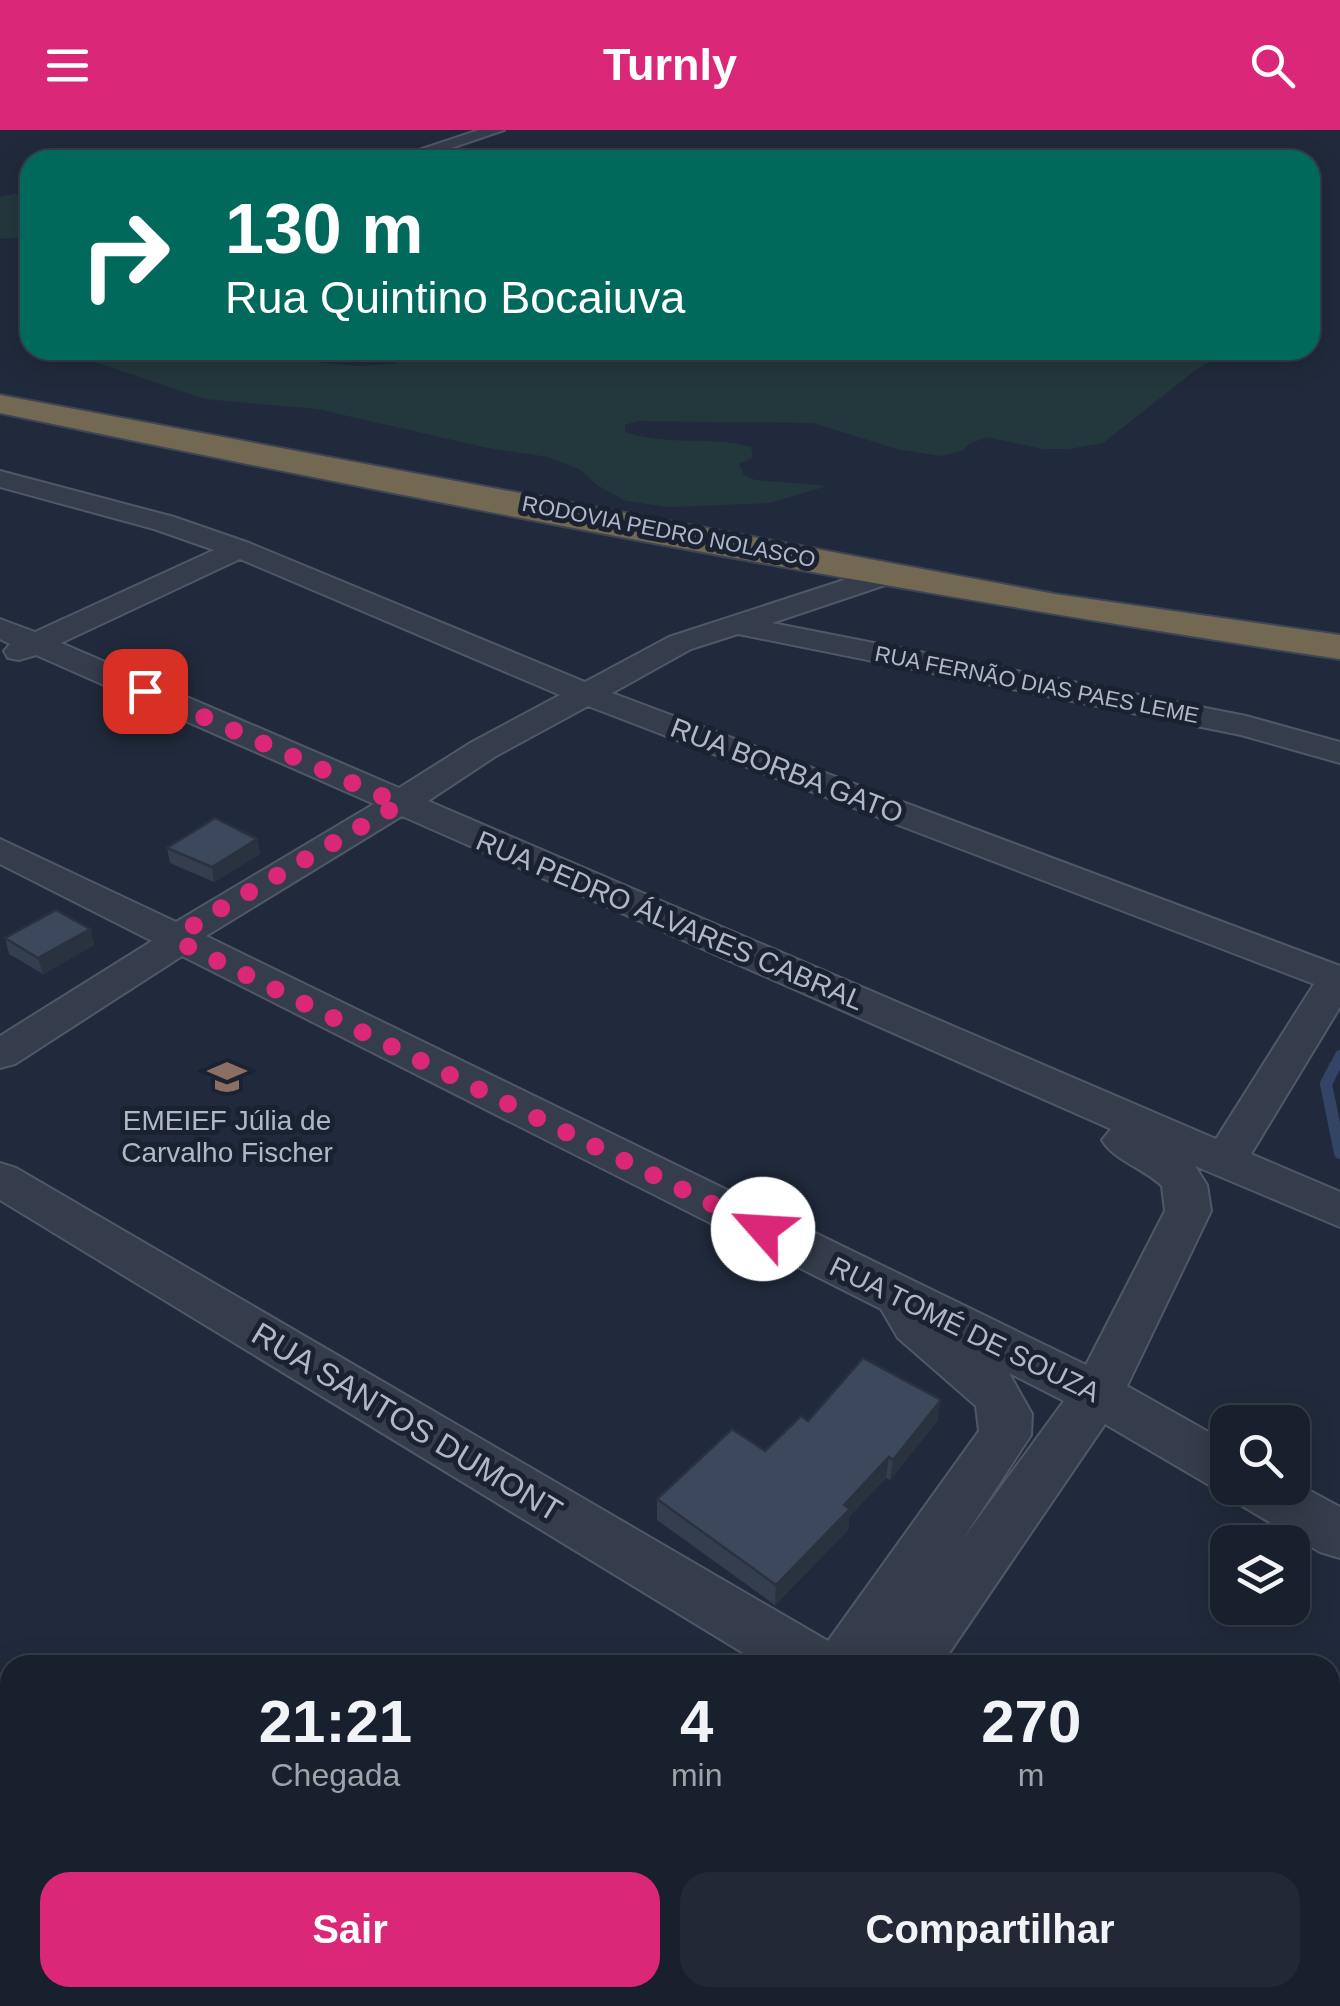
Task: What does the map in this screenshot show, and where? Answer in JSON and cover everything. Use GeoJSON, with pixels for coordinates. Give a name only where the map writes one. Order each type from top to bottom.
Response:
{"type":"FeatureCollection","features":[{"type":"Feature","properties":{"kind":"highway","name":"RODOVIA PEDRO NOLASCO"},"geometry":{"type":"LineString","coordinates":[[0,404],[160,438],[1055,605],[1340,647]]}},
{"type":"Feature","properties":{"kind":"street"},"geometry":{"type":"LineString","coordinates":[[431,150],[496,130]]}},
{"type":"Feature","properties":{"kind":"street","name":"RUA BORBA GATO"},"geometry":{"type":"LineString","coordinates":[[0,479],[164,523],[239,548],[584,693],[1338,980]]}},
{"type":"Feature","properties":{"kind":"street"},"geometry":{"type":"LineString","coordinates":[[0,659],[239,548]]}},
{"type":"Feature","properties":{"kind":"street"},"geometry":{"type":"LineString","coordinates":[[772,611],[831,562]]}},
{"type":"Feature","properties":{"kind":"street"},"geometry":{"type":"LineString","coordinates":[[0,1030],[400,804],[584,693],[680,643],[890,574]]}},
{"type":"Feature","properties":{"kind":"street","name":"RUA FERNÃO DIAS PAES LEME"},"geometry":{"type":"LineString","coordinates":[[733,624],[1228,722],[1340,753]]}},
{"type":"Feature","properties":{"kind":"street","name":"RUA PEDRO ÁLVARES CABRAL"},"geometry":{"type":"LineString","coordinates":[[0,628],[1340,1211]]}},
{"type":"Feature","properties":{"kind":"street","name":"RUA TOMÉ DE SOUZA"},"geometry":{"type":"LineString","coordinates":[[0,850],[178,932],[1097,1394],[1210,1460]]}},
{"type":"Feature","properties":{"kind":"street"},"geometry":{"type":"LineString","coordinates":[[0,1055],[178,932]]}},
{"type":"Feature","properties":{"kind":"street"},"geometry":{"type":"LineString","coordinates":[[1225,1160],[1338,980]]}},
{"type":"Feature","properties":{"kind":"street"},"geometry":{"type":"LineString","coordinates":[[915,1655],[1097,1394],[1188,1211],[1188,1191],[1171,1166],[1054,1106],[1027,1074]]}},
{"type":"Feature","properties":{"kind":"street","name":"RUA SANTOS DUMONT"},"geometry":{"type":"LineString","coordinates":[[0,1179],[797,1655]]}},
{"type":"Feature","properties":{"kind":"street"},"geometry":{"type":"LineString","coordinates":[[852,1655],[1005,1434],[1009,1416],[1000,1394],[920,1332],[900,1297]]}},
{"type":"Feature","properties":{"kind":"street"},"geometry":{"type":"LineString","coordinates":[[1288,1505],[1340,1535]]}},
{"type":"Feature","properties":{"kind":"green space"},"geometry":{"type":"Polygon","coordinates":[[[20,193],[20,238],[0,239],[0,197],[20,193]]]}},
{"type":"Feature","properties":{"kind":"green space"},"geometry":{"type":"Polygon","coordinates":[[[90,360],[299,360],[355,366],[406,360],[1213,360],[1103,443],[1069,449],[1043,449],[987,437],[962,451],[940,456],[897,449],[813,423],[638,421],[625,425],[625,432],[642,436],[751,447],[753,457],[739,464],[744,475],[755,480],[827,486],[769,503],[669,507],[626,501],[597,485],[581,470],[548,457],[488,448],[317,409],[205,399],[90,360]]]}},
{"type":"Feature","properties":{"kind":"building"},"geometry":{"type":"Polygon","coordinates":[[[215,818],[257,839],[212,867],[167,848],[215,818]]]}},
{"type":"Feature","properties":{"kind":"building"},"geometry":{"type":"Polygon","coordinates":[[[56,910],[90,929],[38,958],[5,938],[56,910]]]}},
{"type":"Feature","properties":{"kind":"building"},"geometry":{"type":"Polygon","coordinates":[[[863,1358],[941,1400],[893,1460],[889,1457],[844,1505],[850,1509],[776,1585],[657,1499],[732,1429],[765,1451],[801,1416],[808,1421],[863,1358]]]}},
{"type":"Feature","properties":{"kind":"waterway"},"geometry":{"type":"LineString","coordinates":[[1333,1069],[1340,1055]]}},
{"type":"Feature","properties":{"kind":"waterway"},"geometry":{"type":"LineString","coordinates":[[1335,1066],[1326,1084],[1340,1153]]}},
{"type":"Feature","properties":{"kind":"place","name":"EMEIEF Júlia de Carvalho Fischer"},"geometry":{"type":"Point","coordinates":[227,1077]}},
{"type":"Feature","properties":{"kind":"route"},"geometry":{"type":"LineString","coordinates":[[145,691],[400,804],[196,923],[179,942],[763,1229]]}}]}
